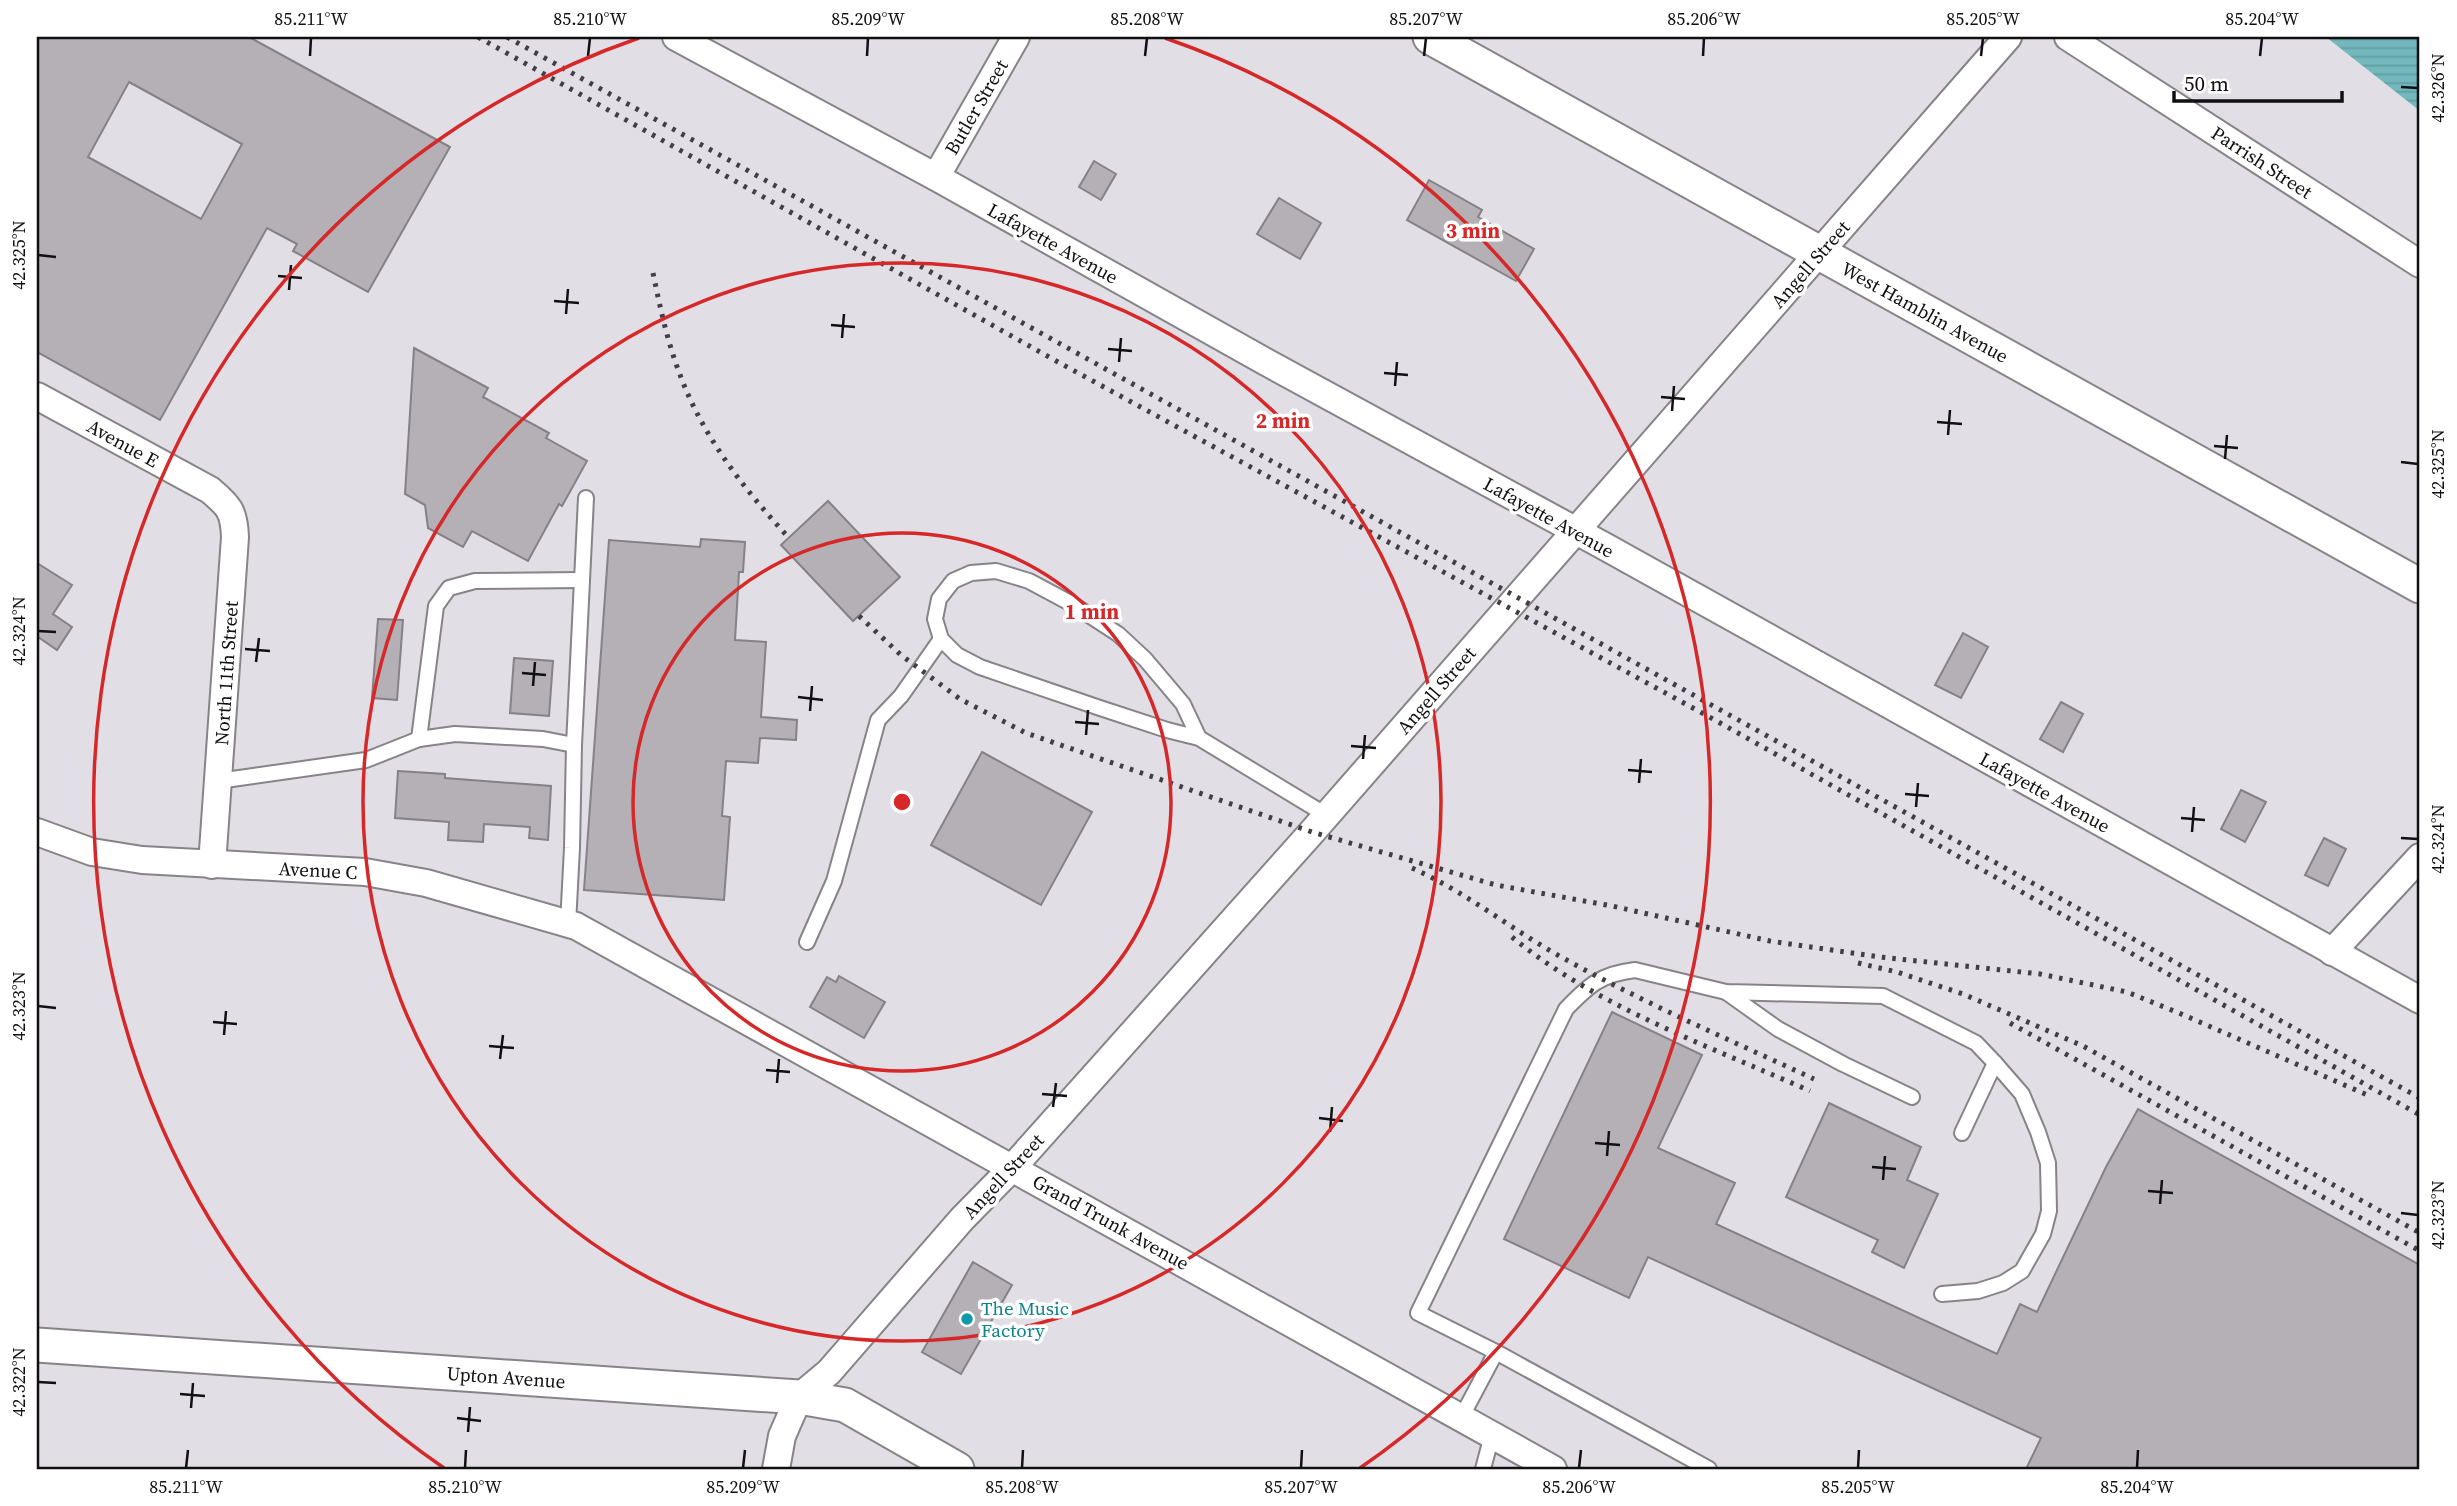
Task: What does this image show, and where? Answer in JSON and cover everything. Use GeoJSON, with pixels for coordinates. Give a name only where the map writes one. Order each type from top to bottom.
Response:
{"type":"FeatureCollection","features":[{"type":"Feature","properties":{"kind":"street","name":"Lafayette Avenue"},"geometry":{"type":"LineString","coordinates":[[676,37],[936,177],[2420,1000]]}},
{"type":"Feature","properties":{"kind":"street","name":"Butler Street"},"geometry":{"type":"LineString","coordinates":[[936,177],[1016,37]]}},
{"type":"Feature","properties":{"kind":"street","name":"West Hamblin Avenue"},"geometry":{"type":"LineString","coordinates":[[1430,37],[2420,586]]}},
{"type":"Feature","properties":{"kind":"street","name":"Angell Street"},"geometry":{"type":"LineString","coordinates":[[799,1397],[829,1372],[962,1219],[1013,1167],[1326,815],[2007,37]]}},
{"type":"Feature","properties":{"kind":"street","name":"Parrish Street"},"geometry":{"type":"LineString","coordinates":[[2068,37],[2420,264]]}},
{"type":"Feature","properties":{"kind":"street","name":"Avenue E"},"geometry":{"type":"LineString","coordinates":[[37,396],[210,490]]}},
{"type":"Feature","properties":{"kind":"street","name":"North 11th Street"},"geometry":{"type":"LineString","coordinates":[[210,490],[226,503],[234,517],[235,537],[212,865]]}},
{"type":"Feature","properties":{"kind":"street","name":"Avenue C"},"geometry":{"type":"LineString","coordinates":[[37,832],[92,852],[142,860],[365,872],[426,883],[568,924],[594,936]]}},
{"type":"Feature","properties":{"kind":"street"},"geometry":{"type":"LineString","coordinates":[[2332,952],[2420,857]]}},
{"type":"Feature","properties":{"kind":"street","name":"Grand Trunk Avenue"},"geometry":{"type":"LineString","coordinates":[[594,936],[1013,1167],[1548,1468]]}},
{"type":"Feature","properties":{"kind":"street","name":"Upton Avenue"},"geometry":{"type":"LineString","coordinates":[[37,1345],[799,1397],[845,1405],[957,1469]]}},
{"type":"Feature","properties":{"kind":"street"},"geometry":{"type":"LineString","coordinates":[[776,1469],[782,1436],[799,1397]]}},
{"type":"Feature","properties":{"kind":"lane"},"geometry":{"type":"LineString","coordinates":[[568,924],[586,498]]}},
{"type":"Feature","properties":{"kind":"lane"},"geometry":{"type":"LineString","coordinates":[[1199,738],[1183,704],[1145,659],[1072,604],[1029,581],[996,571],[971,573],[953,581],[939,598],[935,619],[941,639],[957,655],[980,667],[1167,730],[1199,738],[1326,815]]}},
{"type":"Feature","properties":{"kind":"lane"},"geometry":{"type":"LineString","coordinates":[[419,738],[436,606],[449,588],[475,581],[582,580]]}},
{"type":"Feature","properties":{"kind":"lane"},"geometry":{"type":"LineString","coordinates":[[807,942],[834,881],[878,720],[901,695],[941,639]]}},
{"type":"Feature","properties":{"kind":"lane"},"geometry":{"type":"LineString","coordinates":[[218,781],[366,760],[419,738],[455,734],[543,739],[574,745]]}},
{"type":"Feature","properties":{"kind":"lane"},"geometry":{"type":"LineString","coordinates":[[1709,1469],[1496,1352],[1418,1313],[1566,1009],[1587,988],[1600,979],[1635,970],[1727,992],[1883,996],[1976,1043],[2022,1094],[2048,1163],[2049,1211],[2043,1234],[2022,1271],[2003,1283],[1978,1291],[1942,1294]]}},
{"type":"Feature","properties":{"kind":"lane"},"geometry":{"type":"LineString","coordinates":[[1727,992],[1779,1029],[1912,1097]]}},
{"type":"Feature","properties":{"kind":"lane"},"geometry":{"type":"LineString","coordinates":[[1962,1133],[1995,1063]]}},
{"type":"Feature","properties":{"kind":"lane"},"geometry":{"type":"LineString","coordinates":[[1461,1418],[1496,1352]]}},
{"type":"Feature","properties":{"kind":"lane"},"geometry":{"type":"LineString","coordinates":[[1483,1469],[1492,1435]]}},
{"type":"Feature","properties":{"kind":"water"},"geometry":{"type":"Polygon","coordinates":[[[2326,37],[2420,37],[2420,111],[2326,37]]]}},
{"type":"Feature","properties":{"kind":"building"},"geometry":{"type":"Polygon","coordinates":[[[37,37],[249,37],[450,147],[368,292],[293,251],[297,244],[267,228],[160,420],[37,352],[37,37]],[[129,82],[88,157],[201,219],[242,144],[129,82]]]}},
{"type":"Feature","properties":{"kind":"building"},"geometry":{"type":"Polygon","coordinates":[[[1094,161],[1116,174],[1101,200],[1079,187],[1094,161]]]}},
{"type":"Feature","properties":{"kind":"building"},"geometry":{"type":"Polygon","coordinates":[[[1429,180],[1482,210],[1478,217],[1534,249],[1516,281],[1407,220],[1429,180]]]}},
{"type":"Feature","properties":{"kind":"building"},"geometry":{"type":"Polygon","coordinates":[[[1279,198],[1321,223],[1300,259],[1257,234],[1279,198]]]}},
{"type":"Feature","properties":{"kind":"building"},"geometry":{"type":"Polygon","coordinates":[[[414,348],[488,388],[483,397],[549,433],[546,438],[587,461],[562,506],[559,504],[528,561],[472,531],[463,547],[428,528],[425,505],[405,494],[414,348]]]}},
{"type":"Feature","properties":{"kind":"building"},"geometry":{"type":"Polygon","coordinates":[[[828,501],[900,577],[853,621],[781,545],[828,501]]]}},
{"type":"Feature","properties":{"kind":"building"},"geometry":{"type":"Polygon","coordinates":[[[701,539],[745,542],[743,572],[739,572],[735,640],[766,642],[761,717],[797,720],[796,740],[760,738],[758,763],[726,761],[722,816],[730,817],[724,900],[584,890],[609,540],[700,547],[701,539]]]}},
{"type":"Feature","properties":{"kind":"building"},"geometry":{"type":"Polygon","coordinates":[[[37,563],[72,585],[53,614],[72,627],[57,650],[38,637],[37,639],[37,563]]]}},
{"type":"Feature","properties":{"kind":"building"},"geometry":{"type":"Polygon","coordinates":[[[378,619],[403,620],[397,700],[372,698],[378,619]]]}},
{"type":"Feature","properties":{"kind":"building"},"geometry":{"type":"Polygon","coordinates":[[[1963,633],[1988,647],[1961,698],[1935,685],[1963,633]]]}},
{"type":"Feature","properties":{"kind":"building"},"geometry":{"type":"Polygon","coordinates":[[[514,658],[553,661],[549,716],[510,713],[514,658]]]}},
{"type":"Feature","properties":{"kind":"building"},"geometry":{"type":"Polygon","coordinates":[[[2061,702],[2083,714],[2063,752],[2040,739],[2061,702]]]}},
{"type":"Feature","properties":{"kind":"building"},"geometry":{"type":"Polygon","coordinates":[[[982,752],[1092,812],[1041,905],[931,845],[982,752]]]}},
{"type":"Feature","properties":{"kind":"building"},"geometry":{"type":"Polygon","coordinates":[[[398,771],[445,774],[445,778],[551,786],[548,840],[529,838],[530,827],[484,824],[483,842],[448,840],[449,822],[395,818],[398,771]]]}},
{"type":"Feature","properties":{"kind":"building"},"geometry":{"type":"Polygon","coordinates":[[[2241,790],[2266,802],[2245,842],[2221,829],[2241,790]]]}},
{"type":"Feature","properties":{"kind":"building"},"geometry":{"type":"Polygon","coordinates":[[[2324,838],[2346,849],[2328,886],[2305,875],[2324,838]]]}},
{"type":"Feature","properties":{"kind":"building"},"geometry":{"type":"Polygon","coordinates":[[[839,976],[885,1002],[864,1038],[810,1007],[827,977],[836,982],[839,976]]]}},
{"type":"Feature","properties":{"kind":"building"},"geometry":{"type":"Polygon","coordinates":[[[1612,1012],[1702,1055],[1658,1148],[1735,1183],[1716,1224],[1997,1354],[2020,1304],[2037,1312],[2106,1167],[2138,1109],[2420,1265],[2420,1469],[2026,1469],[2041,1438],[1648,1257],[1629,1298],[1504,1239],[1612,1012]]]}},
{"type":"Feature","properties":{"kind":"building"},"geometry":{"type":"Polygon","coordinates":[[[1829,1103],[1921,1147],[1907,1180],[1938,1194],[1904,1268],[1872,1252],[1878,1240],[1786,1197],[1829,1103]]]}},
{"type":"Feature","properties":{"kind":"building","name":"The Music Factory"},"geometry":{"type":"Polygon","coordinates":[[[973,1262],[1012,1285],[961,1374],[922,1352],[973,1262]]]}},
{"type":"Feature","properties":{"kind":"railway"},"geometry":{"type":"LineString","coordinates":[[478,37],[1058,362],[1704,714],[2420,1115]]}},
{"type":"Feature","properties":{"kind":"railway"},"geometry":{"type":"LineString","coordinates":[[507,37],[2420,1098]]}},
{"type":"Feature","properties":{"kind":"railway"},"geometry":{"type":"LineString","coordinates":[[653,273],[664,323],[688,395],[712,440],[740,481],[789,538]]}},
{"type":"Feature","properties":{"kind":"railway"},"geometry":{"type":"LineString","coordinates":[[859,616],[901,655],[960,699],[1026,733],[1312,832],[1496,885],[1612,906],[1770,941],[1880,957],[2040,974],[2127,992],[2372,1097]]}},
{"type":"Feature","properties":{"kind":"railway"},"geometry":{"type":"LineString","coordinates":[[1412,868],[1451,888],[1594,975],[1814,1079]]}},
{"type":"Feature","properties":{"kind":"railway"},"geometry":{"type":"LineString","coordinates":[[1512,937],[1545,962],[1617,1004],[1810,1091]]}},
{"type":"Feature","properties":{"kind":"railway"},"geometry":{"type":"LineString","coordinates":[[1858,963],[1897,972],[1963,994],[2083,1046],[2420,1233]]}},
{"type":"Feature","properties":{"kind":"railway"},"geometry":{"type":"LineString","coordinates":[[2010,1023],[2420,1251]]}},
{"type":"Feature","properties":{"kind":"place","name":"The Music Factory"},"geometry":{"type":"Point","coordinates":[967,1319]}}]}
